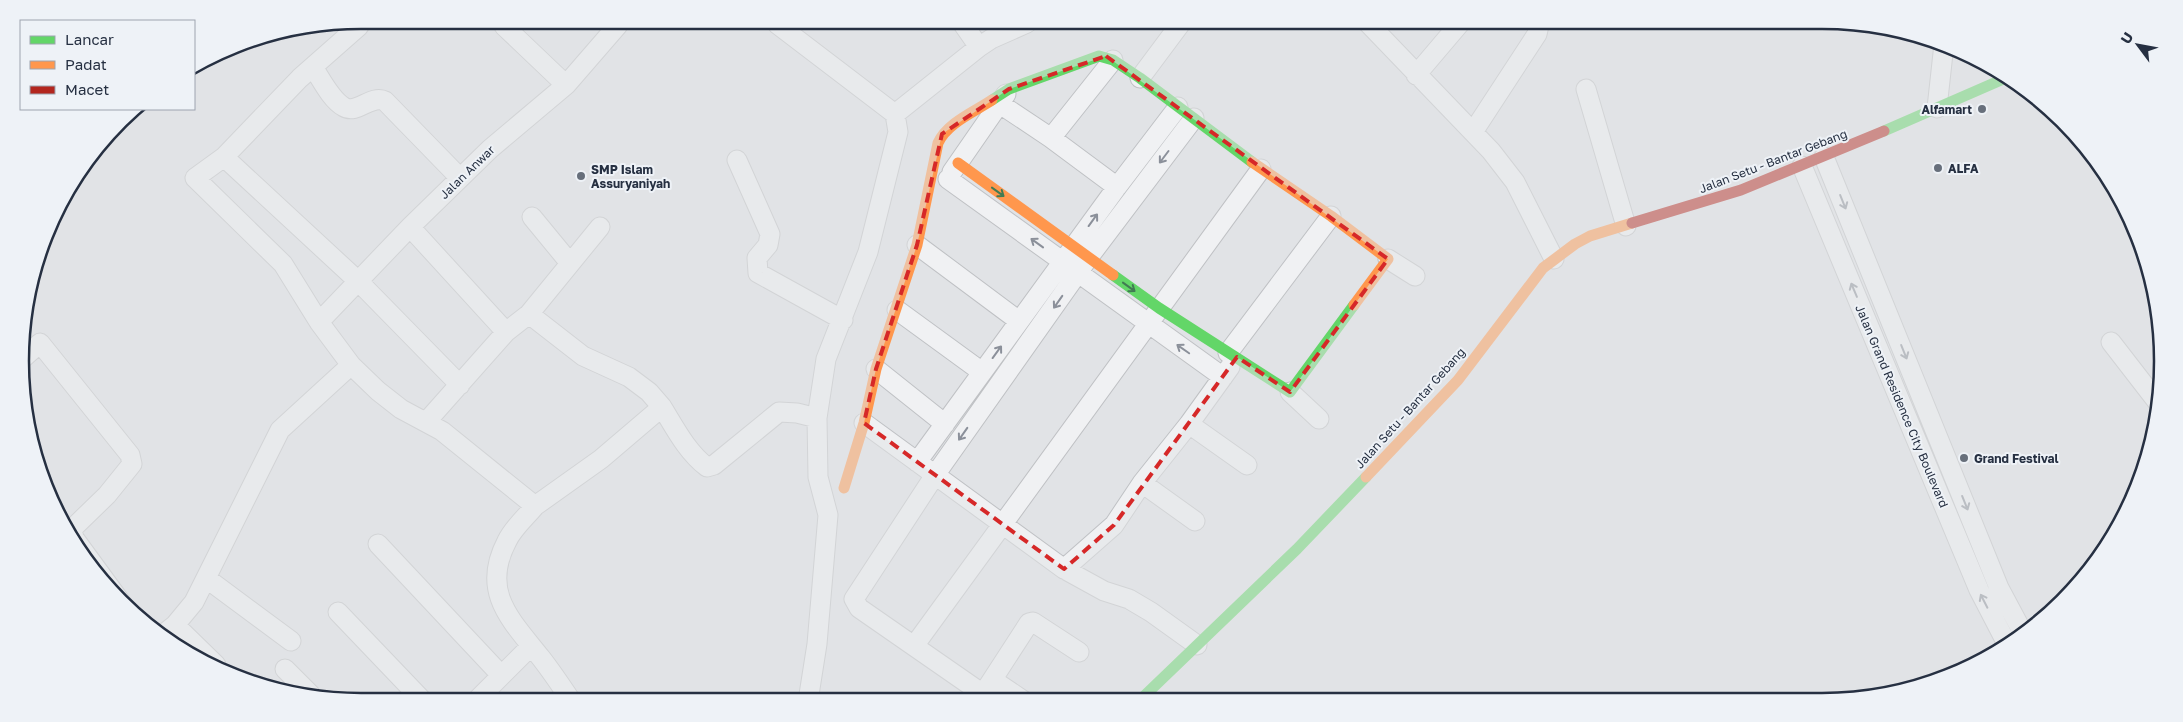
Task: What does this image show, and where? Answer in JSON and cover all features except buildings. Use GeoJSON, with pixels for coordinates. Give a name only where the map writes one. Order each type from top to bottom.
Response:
{"type":"FeatureCollection","features":[{"type":"Feature","properties":{"kind":"street"},"geometry":{"type":"LineString","coordinates":[[356,29],[313,67],[224,157],[195,178],[282,264],[319,322],[351,365],[378,391],[401,409],[428,422],[536,506]]}},
{"type":"Feature","properties":{"kind":"street"},"geometry":{"type":"LineString","coordinates":[[507,29],[566,85]]}},
{"type":"Feature","properties":{"kind":"street","name":"Jalan Anwar"},"geometry":{"type":"LineString","coordinates":[[319,322],[410,227],[490,149],[566,85],[615,29]]}},
{"type":"Feature","properties":{"kind":"street"},"geometry":{"type":"LineString","coordinates":[[784,29],[895,114],[898,132],[884,195],[868,252],[843,320],[826,359],[817,418],[818,477],[828,515],[816,644],[809,693]]}},
{"type":"Feature","properties":{"kind":"street"},"geometry":{"type":"LineString","coordinates":[[966,29],[979,47]]}},
{"type":"Feature","properties":{"kind":"street"},"geometry":{"type":"LineString","coordinates":[[895,114],[979,47],[991,39],[1014,29]]}},
{"type":"Feature","properties":{"kind":"street"},"geometry":{"type":"LineString","coordinates":[[1140,78],[1177,29]]}},
{"type":"Feature","properties":{"kind":"street"},"geometry":{"type":"LineString","coordinates":[[1376,29],[1416,75],[1473,132],[1515,182],[1554,259]]}},
{"type":"Feature","properties":{"kind":"street"},"geometry":{"type":"LineString","coordinates":[[1416,75],[1455,29]]}},
{"type":"Feature","properties":{"kind":"street"},"geometry":{"type":"LineString","coordinates":[[1473,132],[1537,34],[1538,29]]}},
{"type":"Feature","properties":{"kind":"street"},"geometry":{"type":"LineString","coordinates":[[1937,108],[1943,52]]}},
{"type":"Feature","properties":{"kind":"street"},"geometry":{"type":"LineString","coordinates":[[844,488],[864,423],[876,369],[917,245],[938,142],[942,134],[950,127],[1004,97],[1099,56],[1113,60],[1140,78],[1261,169],[1415,276]]}},
{"type":"Feature","properties":{"kind":"street"},"geometry":{"type":"LineString","coordinates":[[1050,138],[1113,60]]}},
{"type":"Feature","properties":{"kind":"street"},"geometry":{"type":"LineString","coordinates":[[313,67],[338,102],[346,108],[353,109],[376,99],[384,101],[460,178]]}},
{"type":"Feature","properties":{"kind":"street","name":"Jalan Setu - Bantar Gebang"},"geometry":{"type":"LineString","coordinates":[[1146,693],[1297,549],[1458,380],[1543,268],[1554,259],[1590,236],[1704,203],[1741,190],[1824,157],[2000,81]]}},
{"type":"Feature","properties":{"kind":"street"},"geometry":{"type":"LineString","coordinates":[[1586,89],[1626,226]]}},
{"type":"Feature","properties":{"kind":"street"},"geometry":{"type":"LineString","coordinates":[[1004,97],[1050,138],[1117,187]]}},
{"type":"Feature","properties":{"kind":"street"},"geometry":{"type":"LineString","coordinates":[[924,209],[948,179],[1004,97]]}},
{"type":"Feature","properties":{"kind":"street"},"geometry":{"type":"LineString","coordinates":[[1079,652],[1033,622],[1029,624],[990,691],[914,646],[859,608],[854,599],[1076,259],[1117,187],[1178,107]]}},
{"type":"Feature","properties":{"kind":"street"},"geometry":{"type":"LineString","coordinates":[[917,462],[1019,321],[1076,259],[1194,118]]}},
{"type":"Feature","properties":{"kind":"street"},"geometry":{"type":"LineString","coordinates":[[224,157],[358,281],[460,385]]}},
{"type":"Feature","properties":{"kind":"street","name":"Jalan Grand Residence City Boulevard"},"geometry":{"type":"LineString","coordinates":[[1824,157],[1999,588],[2020,628]]}},
{"type":"Feature","properties":{"kind":"street"},"geometry":{"type":"LineString","coordinates":[[737,160],[770,234],[768,245],[757,258],[758,273],[843,320]]}},
{"type":"Feature","properties":{"kind":"street"},"geometry":{"type":"LineString","coordinates":[[958,163],[1076,259],[1147,324],[1223,377]]}},
{"type":"Feature","properties":{"kind":"street","name":"Jalan Grand Residence City Boulevard"},"geometry":{"type":"LineString","coordinates":[[1802,166],[1979,590],[2004,639]]}},
{"type":"Feature","properties":{"kind":"street"},"geometry":{"type":"LineString","coordinates":[[914,646],[1158,308],[1261,169]]}},
{"type":"Feature","properties":{"kind":"street"},"geometry":{"type":"LineString","coordinates":[[948,179],[1158,308],[1290,392],[1319,419]]}},
{"type":"Feature","properties":{"kind":"street"},"geometry":{"type":"LineString","coordinates":[[1064,569],[1114,525],[1142,483],[1189,424],[1223,377],[1232,355],[1331,216]]}},
{"type":"Feature","properties":{"kind":"street"},"geometry":{"type":"LineString","coordinates":[[532,217],[570,262]]}},
{"type":"Feature","properties":{"kind":"street"},"geometry":{"type":"LineString","coordinates":[[410,227],[506,332]]}},
{"type":"Feature","properties":{"kind":"street"},"geometry":{"type":"LineString","coordinates":[[428,422],[506,332],[529,314],[600,227]]}},
{"type":"Feature","properties":{"kind":"street"},"geometry":{"type":"LineString","coordinates":[[917,245],[1019,321]]}},
{"type":"Feature","properties":{"kind":"street"},"geometry":{"type":"LineString","coordinates":[[1290,392],[1388,259]]}},
{"type":"Feature","properties":{"kind":"street"},"geometry":{"type":"LineString","coordinates":[[897,310],[982,372]]}},
{"type":"Feature","properties":{"kind":"street"},"geometry":{"type":"LineString","coordinates":[[529,314],[583,356],[629,377],[649,392],[662,407],[698,460],[707,467],[714,466],[779,412],[797,412],[817,418]]}},
{"type":"Feature","properties":{"kind":"street"},"geometry":{"type":"LineString","coordinates":[[29,353],[40,342],[130,455],[132,464],[107,495],[73,528]]}},
{"type":"Feature","properties":{"kind":"street"},"geometry":{"type":"LineString","coordinates":[[2111,342],[2152,395]]}},
{"type":"Feature","properties":{"kind":"street"},"geometry":{"type":"LineString","coordinates":[[188,645],[168,630],[194,602],[280,430],[351,365]]}},
{"type":"Feature","properties":{"kind":"street"},"geometry":{"type":"LineString","coordinates":[[876,369],[945,424]]}},
{"type":"Feature","properties":{"kind":"street"},"geometry":{"type":"LineString","coordinates":[[565,693],[510,619],[499,600],[495,576],[507,539],[536,506],[601,459],[662,407]]}},
{"type":"Feature","properties":{"kind":"street"},"geometry":{"type":"LineString","coordinates":[[864,423],[1064,569],[1104,591],[1136,604],[1196,644]]}},
{"type":"Feature","properties":{"kind":"street"},"geometry":{"type":"LineString","coordinates":[[1189,424],[1247,465]]}},
{"type":"Feature","properties":{"kind":"street"},"geometry":{"type":"LineString","coordinates":[[1142,483],[1195,521]]}},
{"type":"Feature","properties":{"kind":"street"},"geometry":{"type":"LineString","coordinates":[[378,544],[502,675]]}},
{"type":"Feature","properties":{"kind":"street"},"geometry":{"type":"LineString","coordinates":[[206,578],[291,641]]}},
{"type":"Feature","properties":{"kind":"street"},"geometry":{"type":"LineString","coordinates":[[338,612],[415,693]]}},
{"type":"Feature","properties":{"kind":"street"},"geometry":{"type":"LineString","coordinates":[[484,693],[531,646]]}},
{"type":"Feature","properties":{"kind":"street"},"geometry":{"type":"LineString","coordinates":[[285,669],[304,688]]}},
{"type":"Feature","properties":{"kind":"highlighted area"},"geometry":{"type":"Polygon","coordinates":[[[1106,56],[1388,259],[1290,392],[1237,357],[1114,525],[1064,569],[864,423],[876,369],[917,245],[942,134],[1009,89],[1106,56]]]}},
{"type":"Feature","properties":{"kind":"traffic: fast"},"geometry":{"type":"LineString","coordinates":[[992,100],[1009,89],[1099,56],[1113,60],[1140,78],[1252,162]]}},
{"type":"Feature","properties":{"kind":"traffic: fast"},"geometry":{"type":"LineString","coordinates":[[1884,131],[2000,81]]}},
{"type":"Feature","properties":{"kind":"traffic: fast"},"geometry":{"type":"LineString","coordinates":[[1113,275],[1159,308],[1290,392],[1354,305]]}},
{"type":"Feature","properties":{"kind":"traffic: fast"},"geometry":{"type":"LineString","coordinates":[[1147,693],[1297,549],[1366,477]]}},
{"type":"Feature","properties":{"kind":"traffic: slow"},"geometry":{"type":"LineString","coordinates":[[844,488],[864,423],[876,369],[917,245],[938,143],[954,124],[992,100]]}},
{"type":"Feature","properties":{"kind":"traffic: slow"},"geometry":{"type":"LineString","coordinates":[[1252,162],[1331,216],[1388,259],[1354,305]]}},
{"type":"Feature","properties":{"kind":"traffic: slow"},"geometry":{"type":"LineString","coordinates":[[958,163],[1113,275]]}},
{"type":"Feature","properties":{"kind":"traffic: slow"},"geometry":{"type":"LineString","coordinates":[[1366,477],[1458,380],[1543,268],[1575,244],[1590,236],[1632,223]]}},
{"type":"Feature","properties":{"kind":"traffic: jam"},"geometry":{"type":"LineString","coordinates":[[1632,223],[1741,190],[1884,131]]}},
{"type":"Feature","properties":{"kind":"place","name":"Alfamart"},"geometry":{"type":"Point","coordinates":[1982,109]}},
{"type":"Feature","properties":{"kind":"place","name":"ALFA"},"geometry":{"type":"Point","coordinates":[1938,168]}},
{"type":"Feature","properties":{"kind":"place","name":"SMP Islam Assuryaniyah"},"geometry":{"type":"Point","coordinates":[581,176]}},
{"type":"Feature","properties":{"kind":"place","name":"Grand Festival"},"geometry":{"type":"Point","coordinates":[1964,458]}}]}
